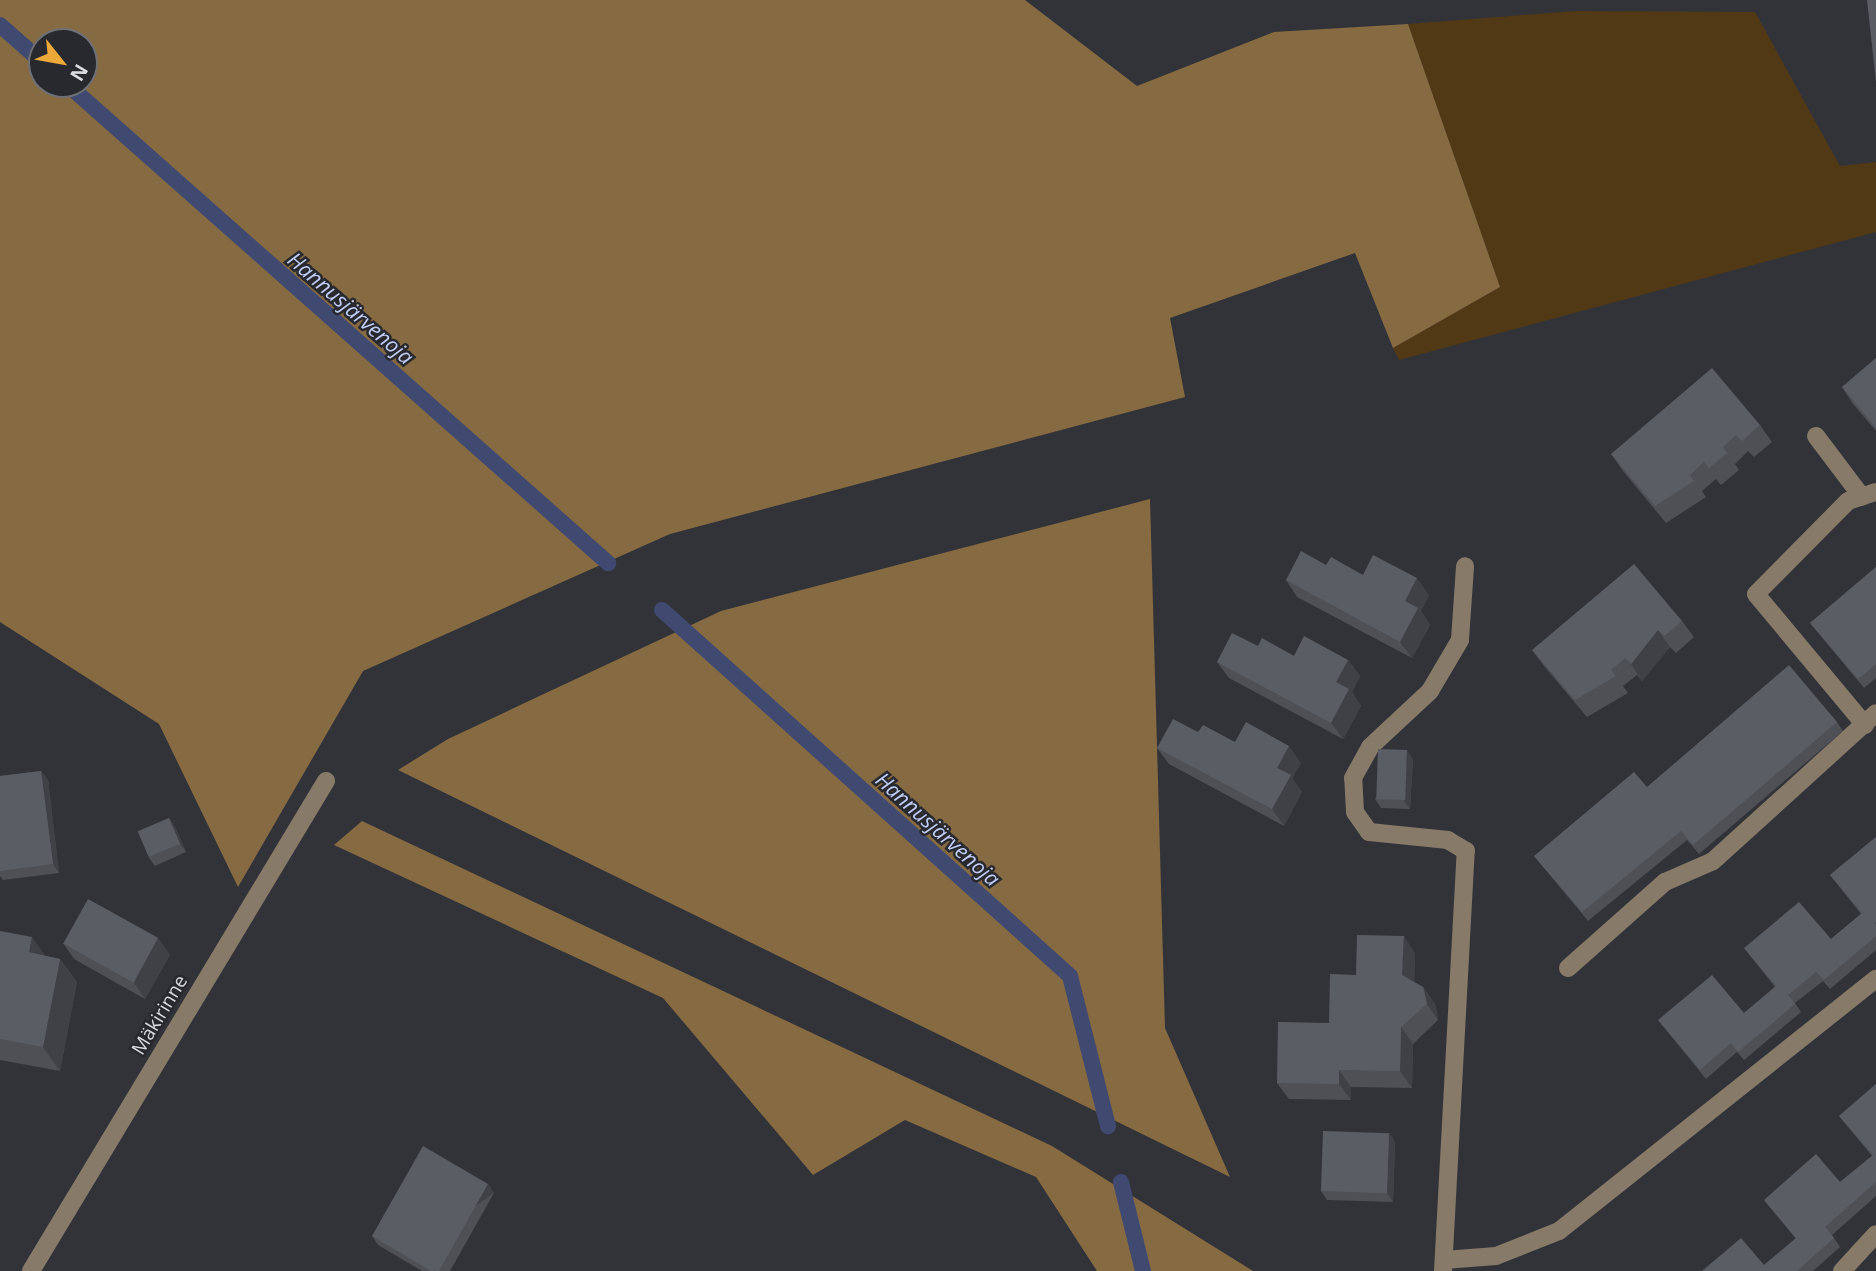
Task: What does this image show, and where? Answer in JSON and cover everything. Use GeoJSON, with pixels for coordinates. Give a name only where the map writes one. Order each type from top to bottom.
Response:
{"type":"FeatureCollection","features":[{"type":"Feature","properties":{"kind":"street"},"geometry":{"type":"LineString","coordinates":[[1568,968],[1665,883],[1713,861],[1871,719],[1756,594],[1847,501],[1869,494],[1816,436]]}},
{"type":"Feature","properties":{"kind":"street"},"geometry":{"type":"LineString","coordinates":[[1465,566],[1460,640],[1430,691],[1370,747],[1353,778],[1355,811],[1369,832],[1448,840],[1466,851],[1443,1266],[1496,1256],[1559,1231],[1876,979]]}},
{"type":"Feature","properties":{"kind":"street","name":"Mäkirinne"},"geometry":{"type":"LineString","coordinates":[[31,1271],[326,781]]}},
{"type":"Feature","properties":{"kind":"street"},"geometry":{"type":"LineString","coordinates":[[1842,1271],[1876,1234]]}},
{"type":"Feature","properties":{"kind":"shaded area"},"geometry":{"type":"Polygon","coordinates":[[[0,0],[1025,0],[1137,86],[1274,32],[1408,24],[1500,287],[1393,348],[1355,253],[1170,318],[1185,397],[670,534],[363,671],[238,887],[159,724],[0,622],[0,0]]]}},
{"type":"Feature","properties":{"kind":"shaded area"},"geometry":{"type":"Polygon","coordinates":[[[1575,11],[1755,12],[1840,166],[1876,162],[1876,232],[1399,360],[1393,348],[1500,287],[1408,24],[1575,11]]]}},
{"type":"Feature","properties":{"kind":"shaded area"},"geometry":{"type":"Polygon","coordinates":[[[1150,499],[1165,1028],[1230,1177],[398,770],[448,739],[721,611],[1150,499]]]}},
{"type":"Feature","properties":{"kind":"shaded area"},"geometry":{"type":"Polygon","coordinates":[[[362,821],[1052,1146],[1253,1271],[1097,1271],[1036,1177],[905,1120],[813,1175],[663,998],[334,845],[362,821]]]}},
{"type":"Feature","properties":{"kind":"building"},"geometry":{"type":"Polygon","coordinates":[[[1867,0],[1876,0],[1876,82],[1867,0]]]}},
{"type":"Feature","properties":{"kind":"building"},"geometry":{"type":"Polygon","coordinates":[[[1876,358],[1876,428],[1842,387],[1876,358]]]}},
{"type":"Feature","properties":{"kind":"building"},"geometry":{"type":"Polygon","coordinates":[[[1712,368],[1760,425],[1742,441],[1736,435],[1723,447],[1727,453],[1709,468],[1704,462],[1690,475],[1694,481],[1655,506],[1611,454],[1712,368]]]}},
{"type":"Feature","properties":{"kind":"building"},"geometry":{"type":"Polygon","coordinates":[[[1301,551],[1326,565],[1331,557],[1363,575],[1373,555],[1417,578],[1405,601],[1418,608],[1400,642],[1286,580],[1301,551]]]}},
{"type":"Feature","properties":{"kind":"building"},"geometry":{"type":"Polygon","coordinates":[[[1634,564],[1682,621],[1664,636],[1658,630],[1631,664],[1625,658],[1611,670],[1616,676],[1575,700],[1532,650],[1634,564]]]}},
{"type":"Feature","properties":{"kind":"building"},"geometry":{"type":"Polygon","coordinates":[[[1876,567],[1876,664],[1858,679],[1810,623],[1876,567]]]}},
{"type":"Feature","properties":{"kind":"building"},"geometry":{"type":"Polygon","coordinates":[[[1232,633],[1258,646],[1262,638],[1294,656],[1304,636],[1348,660],[1336,682],[1349,689],[1331,723],[1217,662],[1232,633]]]}},
{"type":"Feature","properties":{"kind":"building"},"geometry":{"type":"Polygon","coordinates":[[[1789,665],[1837,722],[1693,845],[1681,831],[1582,912],[1534,856],[1634,772],[1647,787],[1789,665]]]}},
{"type":"Feature","properties":{"kind":"building"},"geometry":{"type":"Polygon","coordinates":[[[1173,719],[1198,732],[1203,725],[1235,742],[1246,722],[1289,746],[1277,768],[1291,775],[1272,809],[1157,748],[1173,719]]]}},
{"type":"Feature","properties":{"kind":"building"},"geometry":{"type":"Polygon","coordinates":[[[1378,749],[1407,750],[1405,800],[1376,799],[1378,749]]]}},
{"type":"Feature","properties":{"kind":"building"},"geometry":{"type":"Polygon","coordinates":[[[41,771],[53,864],[0,871],[0,776],[41,771]]]}},
{"type":"Feature","properties":{"kind":"building"},"geometry":{"type":"Polygon","coordinates":[[[169,818],[180,844],[149,857],[138,831],[169,818]]]}},
{"type":"Feature","properties":{"kind":"building"},"geometry":{"type":"Polygon","coordinates":[[[1876,837],[1876,936],[1824,980],[1816,972],[1788,995],[1795,1004],[1738,1052],[1731,1043],[1700,1070],[1658,1020],[1712,975],[1744,1013],[1776,986],[1744,948],[1799,902],[1831,939],[1862,913],[1830,875],[1876,837]]]}},
{"type":"Feature","properties":{"kind":"building"},"geometry":{"type":"Polygon","coordinates":[[[88,899],[158,938],[133,982],[63,944],[88,899]]]}},
{"type":"Feature","properties":{"kind":"building"},"geometry":{"type":"Polygon","coordinates":[[[0,931],[32,937],[29,952],[60,959],[43,1047],[0,1039],[0,931]]]}},
{"type":"Feature","properties":{"kind":"building"},"geometry":{"type":"Polygon","coordinates":[[[1357,935],[1404,936],[1402,975],[1423,987],[1427,1004],[1401,1027],[1400,1071],[1339,1070],[1339,1084],[1277,1083],[1278,1022],[1329,1023],[1330,974],[1356,975],[1357,935]]]}},
{"type":"Feature","properties":{"kind":"building"},"geometry":{"type":"Polygon","coordinates":[[[1876,1084],[1876,1182],[1825,1227],[1834,1238],[1797,1271],[1702,1271],[1741,1238],[1764,1265],[1796,1238],[1764,1200],[1816,1154],[1840,1182],[1873,1155],[1839,1116],[1876,1084]]]}},
{"type":"Feature","properties":{"kind":"building"},"geometry":{"type":"Polygon","coordinates":[[[1323,1131],[1389,1133],[1387,1193],[1321,1191],[1323,1131]]]}},
{"type":"Feature","properties":{"kind":"building"},"geometry":{"type":"Polygon","coordinates":[[[423,1146],[488,1184],[439,1271],[431,1271],[372,1236],[423,1146]]]}},
{"type":"Feature","properties":{"kind":"waterway","name":"Hannusjärvenoja"},"geometry":{"type":"LineString","coordinates":[[0,25],[28,50]]}},
{"type":"Feature","properties":{"kind":"waterway","name":"Hannusjärvenoja"},"geometry":{"type":"LineString","coordinates":[[83,98],[608,563]]}},
{"type":"Feature","properties":{"kind":"waterway","name":"Hannusjärvenoja"},"geometry":{"type":"LineString","coordinates":[[662,610],[1070,976],[1108,1126]]}},
{"type":"Feature","properties":{"kind":"waterway","name":"Hannusjärvenoja"},"geometry":{"type":"LineString","coordinates":[[1121,1182],[1143,1271]]}}]}
